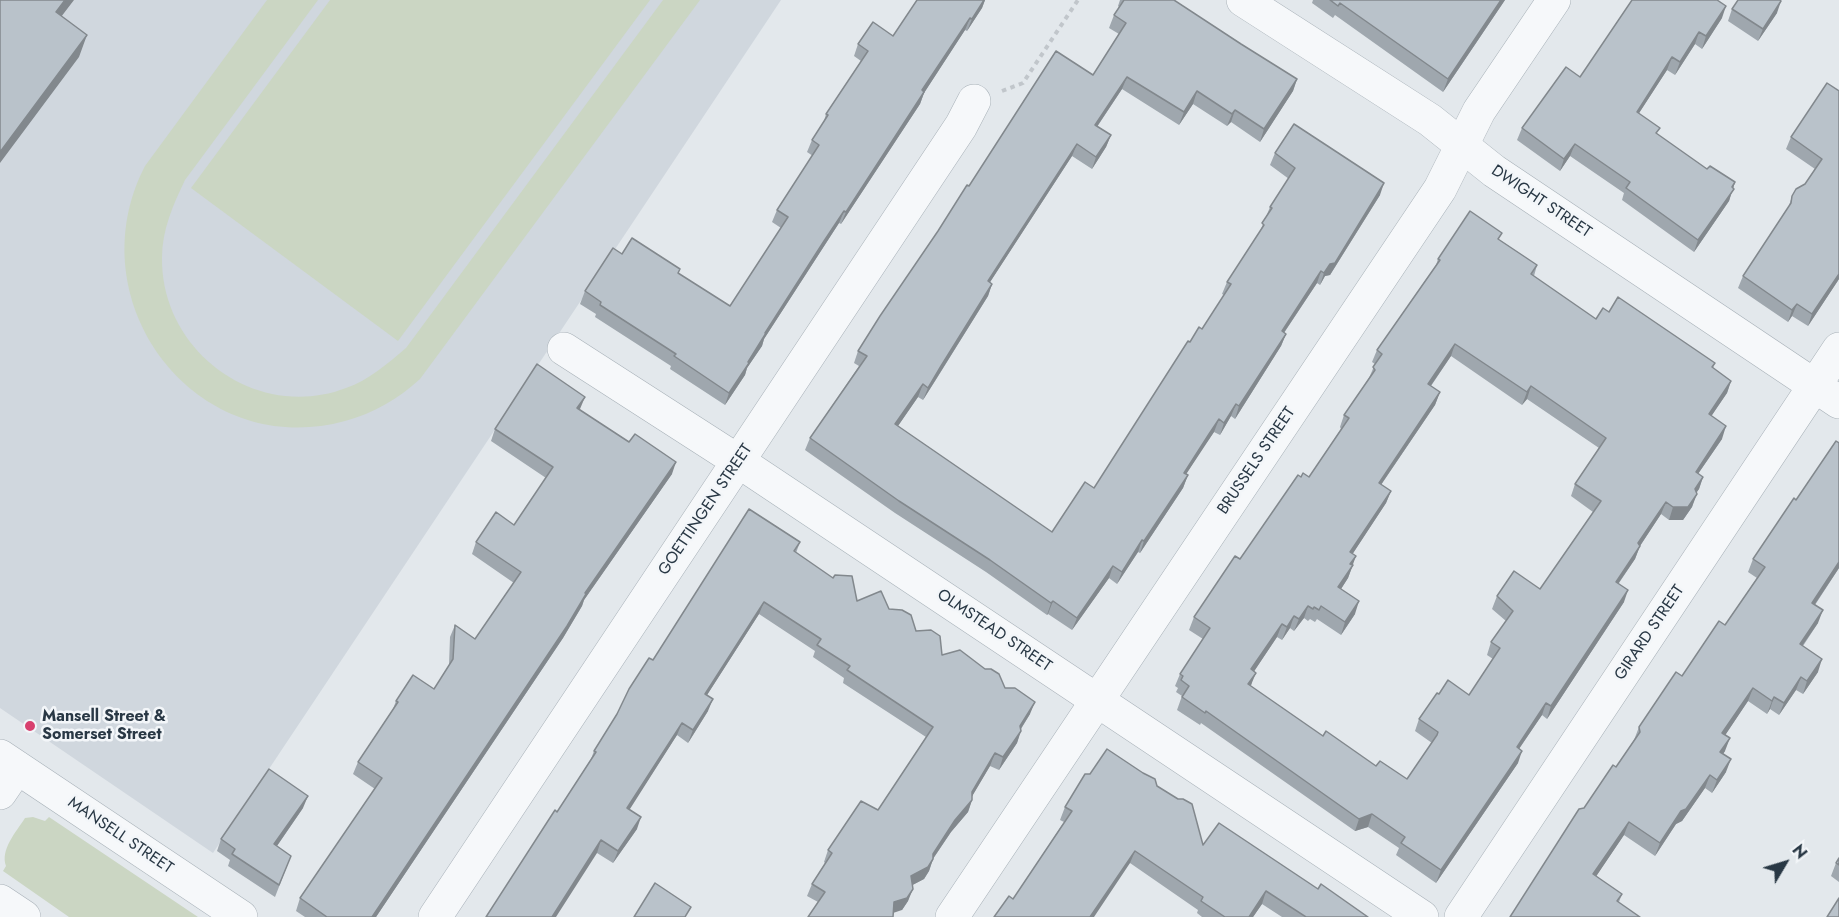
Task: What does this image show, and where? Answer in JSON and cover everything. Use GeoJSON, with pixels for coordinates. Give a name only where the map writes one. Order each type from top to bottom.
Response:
{"type":"FeatureCollection","features":[{"type":"Feature","properties":{"kind":"street","name":"DWIGHT STREET"},"geometry":{"type":"LineString","coordinates":[[1243,0],[1430,120],[1494,171],[1827,394]]}},
{"type":"Feature","properties":{"kind":"street","name":"BRUSSELS STREET"},"geometry":{"type":"LineString","coordinates":[[952,917],[1440,189],[1479,111],[1554,0]]}},
{"type":"Feature","properties":{"kind":"street","name":"GOETTINGEN STREET"},"geometry":{"type":"LineString","coordinates":[[435,917],[962,126],[974,101]]}},
{"type":"Feature","properties":{"kind":"street","name":"OLMSTEAD STREET"},"geometry":{"type":"LineString","coordinates":[[564,349],[738,461],[1422,917]]}},
{"type":"Feature","properties":{"kind":"street","name":"GIRARD STREET"},"geometry":{"type":"LineString","coordinates":[[1461,917],[1827,394],[1839,349]]}},
{"type":"Feature","properties":{"kind":"street","name":"MANSELL STREET"},"geometry":{"type":"LineString","coordinates":[[6,772],[241,917]]}},
{"type":"Feature","properties":{"kind":"street"},"geometry":{"type":"LineString","coordinates":[[0,901],[24,917]]}},
{"type":"Feature","properties":{"kind":"path"},"geometry":{"type":"LineString","coordinates":[[1023,83],[1078,0]]}},
{"type":"Feature","properties":{"kind":"shaded area"},"geometry":{"type":"Polygon","coordinates":[[[0,0],[781,0],[213,853],[0,708],[0,0]]]}},
{"type":"Feature","properties":{"kind":"green space"},"geometry":{"type":"Polygon","coordinates":[[[267,0],[318,0],[185,180],[166,228],[162,258],[166,292],[178,323],[196,349],[220,371],[248,387],[280,395],[312,396],[346,388],[362,381],[406,348],[663,0],[700,0],[420,379],[385,404],[356,418],[290,427],[241,417],[197,394],[162,360],[138,317],[126,269],[127,217],[145,166],[267,0]]]}},
{"type":"Feature","properties":{"kind":"green space"},"geometry":{"type":"Polygon","coordinates":[[[330,0],[650,0],[398,341],[191,188],[330,0]]]}},
{"type":"Feature","properties":{"kind":"green space"},"geometry":{"type":"Polygon","coordinates":[[[33,817],[45,821],[49,817],[198,917],[69,917],[3,871],[6,866],[5,854],[10,841],[25,818],[33,817]]]}},
{"type":"Feature","properties":{"kind":"building"},"geometry":{"type":"Polygon","coordinates":[[[0,0],[65,0],[56,12],[87,35],[0,152],[0,0]]]}},
{"type":"Feature","properties":{"kind":"building"},"geometry":{"type":"Polygon","coordinates":[[[917,0],[984,0],[922,90],[924,92],[846,212],[844,211],[824,241],[729,393],[674,356],[676,354],[600,305],[601,302],[585,291],[613,248],[622,254],[632,238],[680,269],[678,273],[730,306],[788,217],[777,210],[819,145],[812,140],[828,115],[826,114],[868,51],[858,44],[873,22],[893,36],[917,0]]]}},
{"type":"Feature","properties":{"kind":"building"},"geometry":{"type":"Polygon","coordinates":[[[1124,0],[1174,0],[1297,79],[1264,129],[1235,110],[1232,114],[1197,91],[1184,112],[1127,77],[1095,125],[1111,135],[1096,157],[1077,144],[988,281],[992,284],[928,388],[923,384],[895,424],[1052,532],[1085,482],[1094,488],[1188,341],[1190,342],[1199,327],[1202,329],[1231,284],[1227,282],[1264,225],[1262,223],[1272,208],[1270,207],[1295,168],[1275,153],[1294,124],[1384,183],[1335,263],[1330,264],[1324,273],[1321,271],[1282,331],[1286,334],[1239,406],[1236,404],[1224,423],[1219,419],[1184,473],[1188,475],[1144,541],[1142,540],[1122,572],[1113,566],[1077,618],[899,501],[810,438],[867,356],[858,351],[880,316],[967,185],[969,186],[1056,51],[1093,75],[1126,23],[1114,15],[1124,0]]]}},
{"type":"Feature","properties":{"kind":"building"},"geometry":{"type":"Polygon","coordinates":[[[1330,0],[1501,0],[1448,79],[1340,3],[1338,6],[1330,0]]]}},
{"type":"Feature","properties":{"kind":"building"},"geometry":{"type":"Polygon","coordinates":[[[1632,0],[1717,0],[1726,6],[1706,36],[1699,32],[1680,62],[1672,57],[1637,112],[1660,128],[1656,133],[1707,169],[1710,166],[1735,182],[1732,187],[1734,189],[1698,240],[1626,188],[1630,182],[1575,144],[1564,159],[1522,128],[1566,67],[1580,77],[1632,0]]]}},
{"type":"Feature","properties":{"kind":"building"},"geometry":{"type":"Polygon","coordinates":[[[1738,0],[1781,1],[1763,29],[1732,9],[1738,0]]]}},
{"type":"Feature","properties":{"kind":"building"},"geometry":{"type":"Polygon","coordinates":[[[1827,83],[1839,91],[1839,274],[1812,314],[1797,304],[1792,310],[1743,276],[1791,203],[1796,189],[1805,184],[1822,159],[1791,137],[1827,83]]]}},
{"type":"Feature","properties":{"kind":"building"},"geometry":{"type":"Polygon","coordinates":[[[1470,211],[1502,233],[1498,239],[1537,265],[1531,274],[1596,319],[1603,308],[1609,312],[1618,297],[1715,363],[1712,367],[1731,381],[1709,414],[1726,426],[1696,472],[1703,477],[1695,489],[1697,494],[1688,507],[1673,507],[1666,502],[1638,543],[1640,546],[1616,582],[1628,590],[1551,706],[1546,703],[1517,747],[1522,751],[1441,870],[1401,843],[1405,837],[1372,814],[1359,819],[1206,711],[1205,713],[1182,697],[1189,686],[1181,680],[1183,676],[1180,674],[1210,628],[1194,617],[1235,556],[1240,559],[1298,475],[1301,477],[1303,473],[1309,477],[1349,418],[1344,415],[1375,370],[1373,367],[1382,354],[1377,350],[1440,260],[1438,259],[1470,211]],[[1455,344],[1428,384],[1440,392],[1379,483],[1391,491],[1350,552],[1356,556],[1350,564],[1353,565],[1338,587],[1359,601],[1345,622],[1321,606],[1319,610],[1308,606],[1299,619],[1294,616],[1287,627],[1282,624],[1251,669],[1256,673],[1248,684],[1323,736],[1326,731],[1376,766],[1380,761],[1407,779],[1437,735],[1438,732],[1419,719],[1437,693],[1439,694],[1448,680],[1469,695],[1500,648],[1491,642],[1513,611],[1497,596],[1514,571],[1540,589],[1601,501],[1575,484],[1606,438],[1531,386],[1527,392],[1455,344]]]}},
{"type":"Feature","properties":{"kind":"building"},"geometry":{"type":"Polygon","coordinates":[[[537,364],[585,397],[577,408],[629,442],[635,434],[676,462],[585,593],[567,626],[372,917],[327,917],[300,898],[382,778],[358,762],[413,675],[434,689],[453,659],[455,625],[475,639],[521,572],[476,542],[496,512],[514,525],[553,467],[495,429],[537,364]]]}},
{"type":"Feature","properties":{"kind":"building"},"geometry":{"type":"Polygon","coordinates":[[[1836,441],[1839,443],[1839,562],[1812,603],[1823,610],[1800,644],[1822,659],[1807,681],[1801,677],[1784,703],[1774,697],[1772,701],[1753,688],[1722,733],[1730,738],[1720,752],[1731,759],[1717,780],[1710,775],[1686,809],[1681,811],[1660,843],[1629,822],[1593,874],[1622,894],[1617,901],[1640,917],[1510,917],[1579,809],[1584,808],[1613,765],[1616,767],[1640,732],[1639,727],[1676,672],[1682,676],[1719,621],[1725,625],[1765,567],[1753,559],[1836,441]]]}},
{"type":"Feature","properties":{"kind":"building"},"geometry":{"type":"Polygon","coordinates":[[[749,509],[800,542],[794,551],[833,578],[835,575],[852,576],[857,601],[881,591],[889,609],[902,610],[911,615],[916,631],[931,630],[940,636],[942,655],[960,650],[985,669],[991,669],[999,674],[1005,688],[1015,688],[1035,702],[1020,726],[1021,731],[1003,757],[995,753],[972,792],[972,800],[955,820],[933,854],[928,867],[911,876],[913,889],[907,898],[894,902],[893,917],[808,917],[825,892],[812,884],[832,853],[828,850],[861,801],[878,810],[933,727],[847,670],[850,666],[817,645],[821,639],[764,602],[705,694],[713,699],[693,730],[682,723],[627,808],[641,817],[618,851],[601,840],[552,917],[486,917],[555,810],[557,812],[596,752],[594,751],[617,714],[629,689],[649,658],[653,660],[749,509]]]}},
{"type":"Feature","properties":{"kind":"building"},"geometry":{"type":"Polygon","coordinates":[[[1107,749],[1155,779],[1157,786],[1178,799],[1192,804],[1203,845],[1219,823],[1318,889],[1321,884],[1368,917],[1306,917],[1266,891],[1249,917],[1225,917],[1201,901],[1203,897],[1135,851],[1090,917],[994,917],[1009,896],[1013,899],[1072,811],[1065,807],[1085,774],[1090,774],[1107,749]]]}},
{"type":"Feature","properties":{"kind":"building"},"geometry":{"type":"Polygon","coordinates":[[[269,769],[308,796],[274,844],[291,856],[279,885],[232,854],[235,849],[221,839],[269,769]]]}},
{"type":"Feature","properties":{"kind":"building"},"geometry":{"type":"Polygon","coordinates":[[[655,883],[691,907],[685,917],[634,917],[655,883]]]}},
{"type":"Feature","properties":{"kind":"building"},"geometry":{"type":"Polygon","coordinates":[[[1839,898],[1839,917],[1827,917],[1839,898]]]}},
{"type":"Feature","properties":{"kind":"place","name":"Mansell Street & Somerset Street"},"geometry":{"type":"Point","coordinates":[30,726]}}]}
